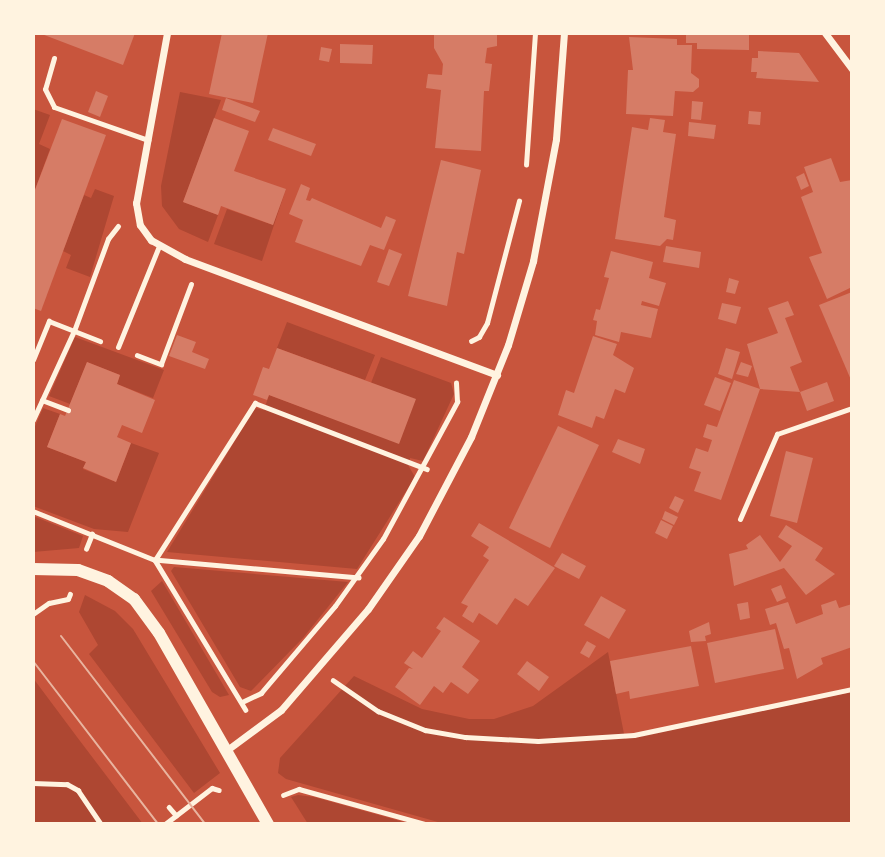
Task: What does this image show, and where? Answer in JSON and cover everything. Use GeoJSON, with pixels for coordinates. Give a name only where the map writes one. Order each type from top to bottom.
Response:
{"type":"FeatureCollection","features":[{"type":"Feature","properties":{"kind":"street"},"geometry":{"type":"LineString","coordinates":[[167,33],[137,195],[138,218],[159,246],[497,375]]}},
{"type":"Feature","properties":{"kind":"street"},"geometry":{"type":"LineString","coordinates":[[227,750],[281,710],[319,669],[385,586],[450,480],[497,375],[527,286],[543,216],[559,113],[564,33]]}},
{"type":"Feature","properties":{"kind":"street"},"geometry":{"type":"LineString","coordinates":[[825,33],[852,69]]}},
{"type":"Feature","properties":{"kind":"street"},"geometry":{"type":"LineString","coordinates":[[33,569],[78,570],[108,581],[134,598],[159,632],[268,824]]}},
{"type":"Feature","properties":{"kind":"lane"},"geometry":{"type":"LineString","coordinates":[[54,58],[45,89],[54,107],[148,140]]}},
{"type":"Feature","properties":{"kind":"lane"},"geometry":{"type":"LineString","coordinates":[[118,347],[159,246]]}},
{"type":"Feature","properties":{"kind":"lane"},"geometry":{"type":"LineString","coordinates":[[740,519],[777,434],[852,408]]}},
{"type":"Feature","properties":{"kind":"path"},"geometry":{"type":"LineString","coordinates":[[526,168],[535,33]]}},
{"type":"Feature","properties":{"kind":"path"},"geometry":{"type":"LineString","coordinates":[[464,341],[476,340],[487,323],[522,191]]}},
{"type":"Feature","properties":{"kind":"path"},"geometry":{"type":"LineString","coordinates":[[33,420],[74,331],[111,232],[138,218]]}},
{"type":"Feature","properties":{"kind":"path"},"geometry":{"type":"LineString","coordinates":[[33,360],[49,320],[161,364],[192,282],[204,287]]}},
{"type":"Feature","properties":{"kind":"path"},"geometry":{"type":"LineString","coordinates":[[242,702],[261,693],[356,577],[425,468],[457,402],[459,387],[451,379]]}},
{"type":"Feature","properties":{"kind":"path"},"geometry":{"type":"LineString","coordinates":[[42,400],[68,410]]}},
{"type":"Feature","properties":{"kind":"path"},"geometry":{"type":"LineString","coordinates":[[385,586],[356,577],[155,560],[256,403],[450,480]]}},
{"type":"Feature","properties":{"kind":"path"},"geometry":{"type":"LineString","coordinates":[[319,669],[378,710],[451,736],[538,741],[634,735],[852,689]]}},
{"type":"Feature","properties":{"kind":"path"},"geometry":{"type":"LineString","coordinates":[[33,783],[66,784],[78,790],[101,824]]}},
{"type":"Feature","properties":{"kind":"path"},"geometry":{"type":"LineString","coordinates":[[165,824],[212,788],[218,788],[225,800]]}},
{"type":"Feature","properties":{"kind":"path"},"geometry":{"type":"LineString","coordinates":[[288,804],[281,793],[299,789],[425,824]]}},
{"type":"Feature","properties":{"kind":"path"},"geometry":{"type":"LineString","coordinates":[[169,807],[176,815]]}},
{"type":"Feature","properties":{"kind":"shaded area"},"geometry":{"type":"Polygon","coordinates":[[[180,92],[221,100],[183,202],[218,215],[208,242],[179,229],[162,206],[161,186],[180,92]]]}},
{"type":"Feature","properties":{"kind":"shaded area"},"geometry":{"type":"Polygon","coordinates":[[[33,109],[50,115],[39,144],[50,149],[33,195],[33,109]]]}},
{"type":"Feature","properties":{"kind":"shaded area"},"geometry":{"type":"Polygon","coordinates":[[[95,189],[114,196],[90,277],[66,268],[71,255],[63,251],[84,195],[91,198],[95,189]]]}},
{"type":"Feature","properties":{"kind":"shaded area"},"geometry":{"type":"Polygon","coordinates":[[[286,189],[262,261],[214,244],[227,209],[273,225],[286,189]]]}},
{"type":"Feature","properties":{"kind":"shaded area"},"geometry":{"type":"Polygon","coordinates":[[[287,322],[375,355],[365,380],[277,348],[287,322]]]}},
{"type":"Feature","properties":{"kind":"shaded area"},"geometry":{"type":"Polygon","coordinates":[[[75,337],[164,370],[153,398],[117,384],[120,375],[87,362],[70,404],[49,396],[75,337]]]}},
{"type":"Feature","properties":{"kind":"shaded area"},"geometry":{"type":"Polygon","coordinates":[[[381,357],[451,383],[454,394],[423,461],[410,458],[408,465],[415,477],[357,569],[167,552],[255,408],[264,410],[269,395],[399,443],[371,383],[381,357]]]}},
{"type":"Feature","properties":{"kind":"shaded area"},"geometry":{"type":"Polygon","coordinates":[[[43,408],[60,414],[47,447],[86,462],[83,469],[116,482],[131,443],[159,453],[128,532],[94,529],[33,506],[33,431],[43,408]]]}},
{"type":"Feature","properties":{"kind":"shaded area"},"geometry":{"type":"Polygon","coordinates":[[[33,516],[83,536],[79,548],[33,552],[33,516]]]}},
{"type":"Feature","properties":{"kind":"shaded area"},"geometry":{"type":"Polygon","coordinates":[[[174,567],[348,582],[303,638],[251,691],[240,687],[171,571],[174,567]]]}},
{"type":"Feature","properties":{"kind":"shaded area"},"geometry":{"type":"Polygon","coordinates":[[[162,581],[229,695],[220,697],[212,692],[151,591],[162,581]]]}},
{"type":"Feature","properties":{"kind":"shaded area"},"geometry":{"type":"Polygon","coordinates":[[[85,595],[115,611],[133,629],[220,773],[194,793],[89,654],[98,645],[79,612],[85,595]]]}},
{"type":"Feature","properties":{"kind":"shaded area"},"geometry":{"type":"Polygon","coordinates":[[[608,652],[625,739],[852,692],[852,824],[445,824],[286,779],[278,773],[280,758],[354,676],[422,709],[469,719],[494,719],[533,706],[608,652]]]}},
{"type":"Feature","properties":{"kind":"shaded area"},"geometry":{"type":"Polygon","coordinates":[[[33,678],[77,737],[143,824],[33,824],[33,678]]]}},
{"type":"Feature","properties":{"kind":"shaded area"},"geometry":{"type":"Polygon","coordinates":[[[298,795],[411,824],[308,824],[291,797],[298,795]]]}},
{"type":"Feature","properties":{"kind":"building"},"geometry":{"type":"Polygon","coordinates":[[[39,33],[135,33],[123,65],[39,33]]]}},
{"type":"Feature","properties":{"kind":"building"},"geometry":{"type":"Polygon","coordinates":[[[222,33],[268,33],[253,103],[209,94],[222,33]]]}},
{"type":"Feature","properties":{"kind":"building"},"geometry":{"type":"Polygon","coordinates":[[[434,33],[497,33],[497,46],[487,48],[485,63],[492,64],[489,91],[484,91],[481,151],[435,148],[441,90],[426,88],[428,74],[442,75],[443,64],[434,48],[434,33]]]}},
{"type":"Feature","properties":{"kind":"building"},"geometry":{"type":"Polygon","coordinates":[[[686,33],[749,33],[749,50],[697,49],[697,43],[686,43],[686,33]]]}},
{"type":"Feature","properties":{"kind":"building"},"geometry":{"type":"Polygon","coordinates":[[[629,37],[677,39],[677,45],[692,45],[691,73],[699,79],[699,87],[693,92],[675,91],[673,116],[626,114],[628,70],[633,70],[629,37]]]}},
{"type":"Feature","properties":{"kind":"building"},"geometry":{"type":"Polygon","coordinates":[[[340,44],[373,45],[372,64],[340,63],[340,44]]]}},
{"type":"Feature","properties":{"kind":"building"},"geometry":{"type":"Polygon","coordinates":[[[321,47],[332,49],[329,62],[319,60],[321,47]]]}},
{"type":"Feature","properties":{"kind":"building"},"geometry":{"type":"Polygon","coordinates":[[[758,51],[799,53],[819,82],[756,78],[757,72],[751,72],[752,58],[758,58],[758,51]]]}},
{"type":"Feature","properties":{"kind":"building"},"geometry":{"type":"Polygon","coordinates":[[[96,91],[108,96],[100,117],[88,112],[96,91]]]}},
{"type":"Feature","properties":{"kind":"building"},"geometry":{"type":"Polygon","coordinates":[[[226,98],[260,111],[255,122],[222,110],[226,98]]]}},
{"type":"Feature","properties":{"kind":"building"},"geometry":{"type":"Polygon","coordinates":[[[692,101],[703,102],[701,120],[691,119],[692,101]]]}},
{"type":"Feature","properties":{"kind":"building"},"geometry":{"type":"Polygon","coordinates":[[[749,111],[761,112],[760,125],[748,124],[749,111]]]}},
{"type":"Feature","properties":{"kind":"building"},"geometry":{"type":"Polygon","coordinates":[[[214,118],[249,131],[234,171],[286,189],[273,225],[221,206],[218,215],[183,202],[214,118]]]}},
{"type":"Feature","properties":{"kind":"building"},"geometry":{"type":"Polygon","coordinates":[[[650,118],[665,120],[663,132],[676,134],[664,217],[676,220],[673,240],[667,239],[660,246],[615,239],[632,127],[648,130],[650,118]]]}},
{"type":"Feature","properties":{"kind":"building"},"geometry":{"type":"Polygon","coordinates":[[[62,119],[106,135],[41,311],[33,308],[33,195],[62,119]]]}},
{"type":"Feature","properties":{"kind":"building"},"geometry":{"type":"Polygon","coordinates":[[[689,122],[716,125],[714,139],[688,136],[689,122]]]}},
{"type":"Feature","properties":{"kind":"building"},"geometry":{"type":"Polygon","coordinates":[[[273,128],[316,144],[311,156],[268,140],[273,128]]]}},
{"type":"Feature","properties":{"kind":"building"},"geometry":{"type":"Polygon","coordinates":[[[831,158],[840,182],[852,180],[852,287],[827,299],[809,257],[822,253],[801,197],[813,192],[804,167],[831,158]]]}},
{"type":"Feature","properties":{"kind":"building"},"geometry":{"type":"Polygon","coordinates":[[[441,160],[481,170],[464,254],[457,252],[447,306],[408,296],[441,160]]]}},
{"type":"Feature","properties":{"kind":"building"},"geometry":{"type":"Polygon","coordinates":[[[804,173],[809,186],[801,190],[796,177],[804,173]]]}},
{"type":"Feature","properties":{"kind":"building"},"geometry":{"type":"Polygon","coordinates":[[[301,184],[310,188],[306,200],[310,201],[312,198],[381,228],[386,216],[396,220],[384,250],[370,245],[361,266],[295,242],[303,220],[289,214],[301,184]]]}},
{"type":"Feature","properties":{"kind":"building"},"geometry":{"type":"Polygon","coordinates":[[[666,246],[701,252],[699,268],[663,262],[666,246]]]}},
{"type":"Feature","properties":{"kind":"building"},"geometry":{"type":"Polygon","coordinates":[[[389,249],[402,254],[389,286],[377,282],[389,249]]]}},
{"type":"Feature","properties":{"kind":"building"},"geometry":{"type":"Polygon","coordinates":[[[611,251],[653,262],[649,278],[666,283],[659,306],[642,301],[641,305],[658,309],[651,338],[621,332],[619,342],[595,335],[597,321],[593,320],[596,309],[600,310],[609,278],[604,277],[611,251]]]}},
{"type":"Feature","properties":{"kind":"building"},"geometry":{"type":"Polygon","coordinates":[[[729,278],[739,281],[735,294],[726,292],[729,278]]]}},
{"type":"Feature","properties":{"kind":"building"},"geometry":{"type":"Polygon","coordinates":[[[852,292],[852,380],[851,380],[819,305],[852,292]]]}},
{"type":"Feature","properties":{"kind":"building"},"geometry":{"type":"Polygon","coordinates":[[[788,301],[794,315],[785,318],[802,362],[790,367],[800,392],[760,389],[747,344],[778,333],[768,308],[788,301]]]}},
{"type":"Feature","properties":{"kind":"building"},"geometry":{"type":"Polygon","coordinates":[[[722,303],[741,307],[736,324],[718,319],[722,303]]]}},
{"type":"Feature","properties":{"kind":"building"},"geometry":{"type":"Polygon","coordinates":[[[177,335],[196,342],[192,352],[209,359],[205,369],[169,356],[177,335]]]}},
{"type":"Feature","properties":{"kind":"building"},"geometry":{"type":"Polygon","coordinates":[[[593,336],[617,344],[613,355],[634,368],[625,393],[615,389],[604,419],[596,416],[592,428],[558,415],[566,390],[574,393],[593,336]]]}},
{"type":"Feature","properties":{"kind":"building"},"geometry":{"type":"Polygon","coordinates":[[[277,348],[416,399],[399,444],[269,395],[267,400],[253,395],[263,367],[269,369],[277,348]]]}},
{"type":"Feature","properties":{"kind":"building"},"geometry":{"type":"Polygon","coordinates":[[[726,348],[740,352],[732,379],[718,374],[726,348]]]}},
{"type":"Feature","properties":{"kind":"building"},"geometry":{"type":"Polygon","coordinates":[[[87,362],[120,375],[117,384],[155,400],[142,433],[122,425],[117,437],[131,443],[116,482],[83,468],[86,462],[47,447],[60,414],[65,416],[87,362]]]}},
{"type":"Feature","properties":{"kind":"building"},"geometry":{"type":"Polygon","coordinates":[[[741,362],[752,366],[748,377],[736,374],[741,362]]]}},
{"type":"Feature","properties":{"kind":"building"},"geometry":{"type":"Polygon","coordinates":[[[715,377],[731,383],[720,411],[704,405],[715,377]]]}},
{"type":"Feature","properties":{"kind":"building"},"geometry":{"type":"Polygon","coordinates":[[[734,380],[760,389],[721,500],[694,491],[701,472],[689,468],[696,448],[708,452],[712,440],[703,437],[707,424],[717,427],[734,380]]]}},
{"type":"Feature","properties":{"kind":"building"},"geometry":{"type":"Polygon","coordinates":[[[827,382],[834,401],[807,411],[800,392],[827,382]]]}},
{"type":"Feature","properties":{"kind":"building"},"geometry":{"type":"Polygon","coordinates":[[[558,426],[599,445],[550,548],[509,528],[558,426]]]}},
{"type":"Feature","properties":{"kind":"building"},"geometry":{"type":"Polygon","coordinates":[[[618,439],[645,449],[640,464],[612,452],[618,439]]]}},
{"type":"Feature","properties":{"kind":"building"},"geometry":{"type":"Polygon","coordinates":[[[786,451],[813,458],[797,523],[770,516],[786,451]]]}},
{"type":"Feature","properties":{"kind":"building"},"geometry":{"type":"Polygon","coordinates":[[[675,496],[684,500],[678,513],[669,508],[675,496]]]}},
{"type":"Feature","properties":{"kind":"building"},"geometry":{"type":"Polygon","coordinates":[[[665,511],[678,517],[674,525],[662,519],[665,511]]]}},
{"type":"Feature","properties":{"kind":"building"},"geometry":{"type":"Polygon","coordinates":[[[661,520],[673,526],[667,539],[655,533],[661,520]]]}},
{"type":"Feature","properties":{"kind":"building"},"geometry":{"type":"Polygon","coordinates":[[[479,523],[555,568],[528,606],[515,598],[497,625],[479,613],[473,623],[462,616],[468,606],[461,603],[489,560],[483,556],[489,547],[471,536],[479,523]]]}},
{"type":"Feature","properties":{"kind":"building"},"geometry":{"type":"Polygon","coordinates":[[[786,525],[823,548],[815,560],[835,574],[806,595],[784,568],[734,586],[729,554],[748,549],[746,545],[760,535],[780,562],[792,546],[778,537],[786,525]]]}},
{"type":"Feature","properties":{"kind":"building"},"geometry":{"type":"Polygon","coordinates":[[[562,553],[586,566],[579,579],[554,566],[562,553]]]}},
{"type":"Feature","properties":{"kind":"building"},"geometry":{"type":"Polygon","coordinates":[[[781,585],[786,598],[777,602],[771,589],[781,585]]]}},
{"type":"Feature","properties":{"kind":"building"},"geometry":{"type":"Polygon","coordinates":[[[601,596],[626,610],[609,639],[584,625],[601,596]]]}},
{"type":"Feature","properties":{"kind":"building"},"geometry":{"type":"Polygon","coordinates":[[[836,600],[839,608],[852,604],[852,647],[821,658],[823,664],[797,679],[789,648],[784,649],[776,623],[770,625],[765,609],[788,602],[796,624],[823,614],[821,605],[836,600]]]}},
{"type":"Feature","properties":{"kind":"building"},"geometry":{"type":"Polygon","coordinates":[[[748,602],[750,618],[740,620],[737,604],[748,602]]]}},
{"type":"Feature","properties":{"kind":"building"},"geometry":{"type":"Polygon","coordinates":[[[444,617],[480,641],[462,667],[479,680],[468,694],[451,682],[443,693],[434,686],[420,705],[395,687],[409,668],[413,669],[404,663],[413,651],[422,658],[441,631],[436,628],[444,617]]]}},
{"type":"Feature","properties":{"kind":"building"},"geometry":{"type":"Polygon","coordinates":[[[709,622],[711,634],[705,636],[706,641],[691,642],[689,631],[709,622]]]}},
{"type":"Feature","properties":{"kind":"building"},"geometry":{"type":"Polygon","coordinates":[[[775,629],[784,669],[715,683],[707,643],[775,629]]]}},
{"type":"Feature","properties":{"kind":"building"},"geometry":{"type":"Polygon","coordinates":[[[587,641],[596,646],[589,658],[580,653],[587,641]]]}},
{"type":"Feature","properties":{"kind":"building"},"geometry":{"type":"Polygon","coordinates":[[[691,646],[699,686],[630,699],[629,691],[616,694],[610,661],[691,646]]]}},
{"type":"Feature","properties":{"kind":"building"},"geometry":{"type":"Polygon","coordinates":[[[527,661],[549,677],[539,691],[517,674],[527,661]]]}},
{"type":"Feature","properties":{"kind":"tram line"},"geometry":{"type":"LineString","coordinates":[[61,636],[205,824]]}},
{"type":"Feature","properties":{"kind":"tram line"},"geometry":{"type":"LineString","coordinates":[[33,661],[158,824]]}}]}
